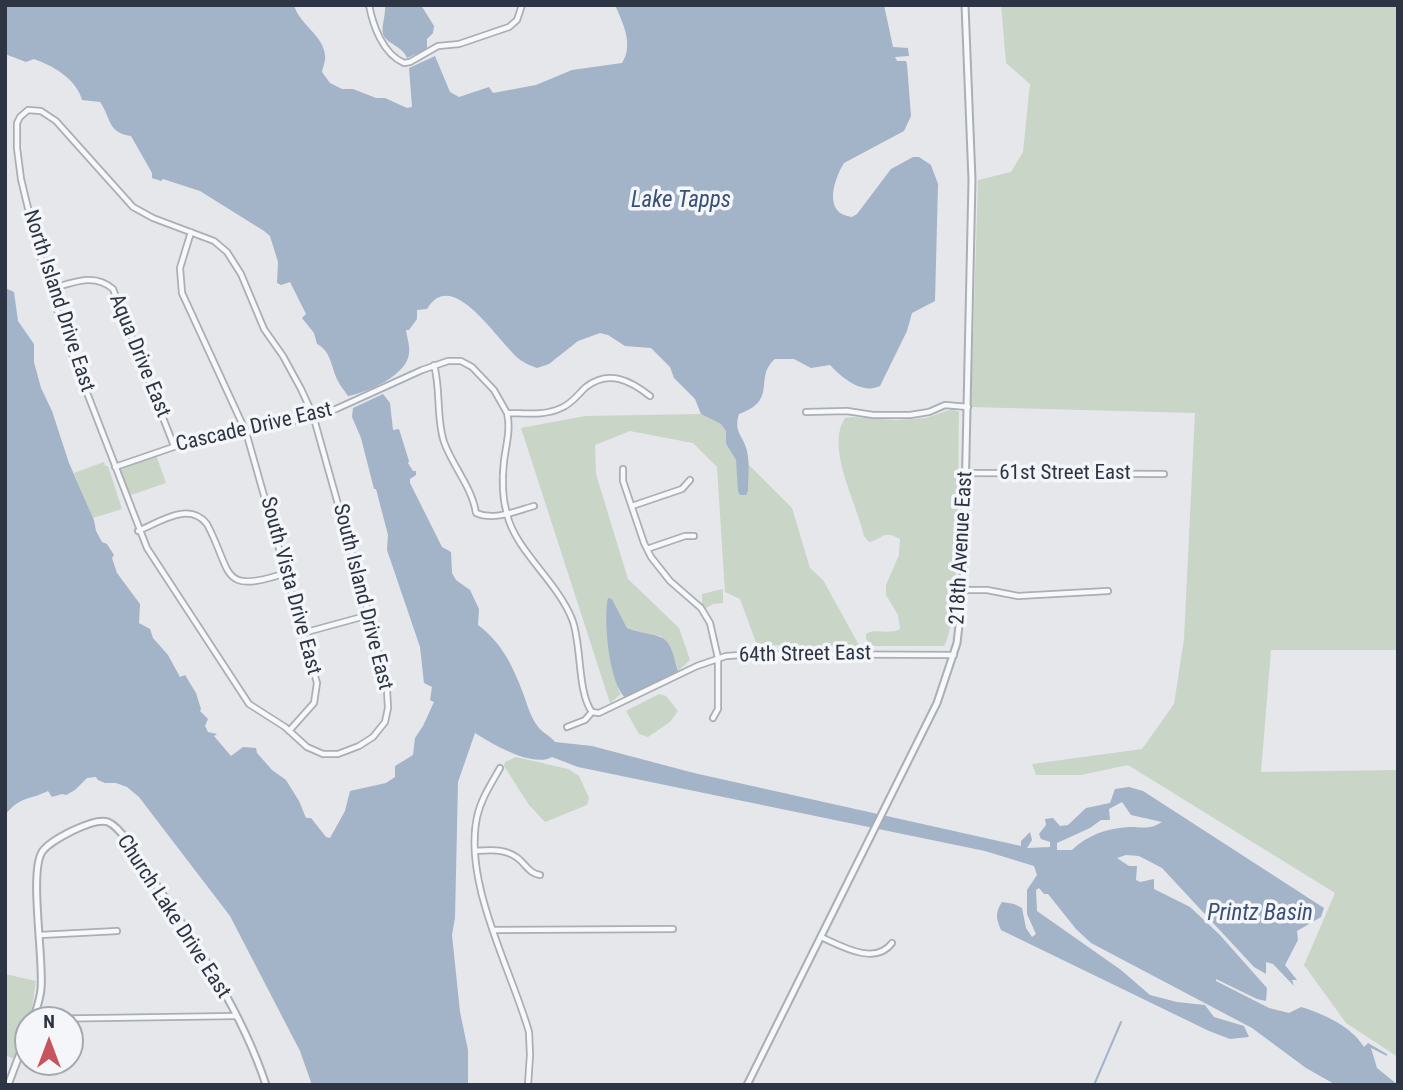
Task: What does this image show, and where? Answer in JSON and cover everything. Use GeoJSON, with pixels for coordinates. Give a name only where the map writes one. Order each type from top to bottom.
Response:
{"type":"FeatureCollection","features":[{"type":"Feature","properties":{"kind":"street"},"geometry":{"type":"LineString","coordinates":[[369,5],[379,36],[393,56],[404,63],[438,46],[459,44],[509,27],[517,20],[522,5]]}},
{"type":"Feature","properties":{"kind":"street","name":"218th Avenue East"},"geometry":{"type":"LineString","coordinates":[[747,1085],[937,703],[954,655],[959,631],[963,590],[972,180],[965,5]]}},
{"type":"Feature","properties":{"kind":"street","name":"North Island Drive East"},"geometry":{"type":"LineString","coordinates":[[115,467],[50,289],[29,214],[19,163],[17,123],[28,110],[41,111],[56,121],[133,207],[153,218],[215,241],[230,256],[242,274],[257,316],[292,370],[313,415]]}},
{"type":"Feature","properties":{"kind":"street","name":"South Vista Drive East"},"geometry":{"type":"LineString","coordinates":[[191,232],[180,268],[182,293],[246,432],[317,683],[317,696],[309,710],[289,731]]}},
{"type":"Feature","properties":{"kind":"street","name":"Aqua Drive East"},"geometry":{"type":"LineString","coordinates":[[50,289],[92,280],[113,289],[174,446]]}},
{"type":"Feature","properties":{"kind":"street"},"geometry":{"type":"LineString","coordinates":[[534,506],[507,514],[491,516],[476,513],[474,501],[445,443],[441,429],[434,365],[455,361],[469,365],[494,390],[507,413],[509,426],[502,479],[507,514],[521,542],[552,583],[568,610],[575,628],[584,685],[592,712]]}},
{"type":"Feature","properties":{"kind":"street","name":"Cascade Drive East"},"geometry":{"type":"LineString","coordinates":[[115,467],[206,437],[266,429],[342,407],[434,365]]}},
{"type":"Feature","properties":{"kind":"street"},"geometry":{"type":"LineString","coordinates":[[507,413],[556,411],[566,407],[592,383],[609,378],[632,382],[650,396]]}},
{"type":"Feature","properties":{"kind":"street"},"geometry":{"type":"LineString","coordinates":[[806,412],[847,411],[873,415],[910,415],[929,412],[945,405],[968,407]]}},
{"type":"Feature","properties":{"kind":"street","name":"South Island Drive East"},"geometry":{"type":"LineString","coordinates":[[115,467],[138,531],[246,701],[312,750],[334,755],[363,744],[385,722],[388,708],[387,690],[369,615],[313,415]]}},
{"type":"Feature","properties":{"kind":"street"},"geometry":{"type":"LineString","coordinates":[[623,469],[623,481],[647,549],[662,573],[706,615],[718,657],[718,709],[713,718]]}},
{"type":"Feature","properties":{"kind":"street","name":"61st Street East"},"geometry":{"type":"LineString","coordinates":[[966,473],[1164,474]]}},
{"type":"Feature","properties":{"kind":"street"},"geometry":{"type":"LineString","coordinates":[[632,506],[682,489],[690,480]]}},
{"type":"Feature","properties":{"kind":"street"},"geometry":{"type":"LineString","coordinates":[[138,531],[181,513],[191,513],[207,524],[225,570],[232,578],[254,582],[286,573]]}},
{"type":"Feature","properties":{"kind":"street"},"geometry":{"type":"LineString","coordinates":[[647,549],[685,536],[694,537]]}},
{"type":"Feature","properties":{"kind":"street"},"geometry":{"type":"LineString","coordinates":[[963,590],[987,590],[1017,596],[1108,590]]}},
{"type":"Feature","properties":{"kind":"street"},"geometry":{"type":"LineString","coordinates":[[303,633],[369,615]]}},
{"type":"Feature","properties":{"kind":"street","name":"64th Street East"},"geometry":{"type":"LineString","coordinates":[[567,727],[586,720],[592,712],[599,713],[718,657],[757,654],[954,655]]}},
{"type":"Feature","properties":{"kind":"street"},"geometry":{"type":"LineString","coordinates":[[935,654],[945,660],[949,669]]}},
{"type":"Feature","properties":{"kind":"street"},"geometry":{"type":"LineString","coordinates":[[500,768],[477,816],[475,850],[481,889],[529,1032],[528,1085]]}},
{"type":"Feature","properties":{"kind":"street","name":"Church Lake Drive East"},"geometry":{"type":"LineString","coordinates":[[37,1006],[41,990],[38,865],[43,851],[50,844],[85,825],[98,821],[107,822],[115,827],[202,955],[251,1044],[266,1085]]}},
{"type":"Feature","properties":{"kind":"street"},"geometry":{"type":"LineString","coordinates":[[475,850],[508,852],[518,858],[530,872],[540,875]]}},
{"type":"Feature","properties":{"kind":"street"},"geometry":{"type":"LineString","coordinates":[[494,930],[673,929]]}},
{"type":"Feature","properties":{"kind":"street"},"geometry":{"type":"LineString","coordinates":[[40,935],[117,931]]}},
{"type":"Feature","properties":{"kind":"street"},"geometry":{"type":"LineString","coordinates":[[821,937],[867,954],[888,950],[892,943]]}},
{"type":"Feature","properties":{"kind":"street"},"geometry":{"type":"LineString","coordinates":[[84,1019],[236,1016]]}},
{"type":"Feature","properties":{"kind":"green space"},"geometry":{"type":"Polygon","coordinates":[[[1001,5],[1398,5],[1398,650],[1271,650],[1261,772],[1398,770],[1398,1057],[1346,1023],[1304,965],[1335,893],[1128,765],[1081,775],[1036,775],[1032,764],[1142,749],[1174,704],[1184,639],[1195,413],[971,407],[978,180],[1011,172],[1023,152],[1030,84],[1006,63],[1001,5]]]}},
{"type":"Feature","properties":{"kind":"green space"},"geometry":{"type":"Polygon","coordinates":[[[952,409],[959,412],[956,572],[949,631],[944,646],[873,646],[866,639],[866,634],[900,629],[898,615],[886,595],[886,585],[899,555],[900,539],[886,535],[869,542],[864,536],[841,460],[840,430],[845,418],[926,418],[952,409]]]}},
{"type":"Feature","properties":{"kind":"green space"},"geometry":{"type":"Polygon","coordinates":[[[701,414],[721,424],[726,431],[726,444],[736,460],[740,495],[748,491],[748,464],[792,508],[810,568],[823,580],[860,647],[757,645],[740,599],[725,592],[717,467],[693,443],[630,431],[595,445],[596,474],[628,579],[679,628],[690,660],[678,671],[676,662],[661,636],[627,628],[612,599],[618,689],[621,694],[610,703],[521,428],[585,416],[701,414]]]}},
{"type":"Feature","properties":{"kind":"green space"},"geometry":{"type":"Polygon","coordinates":[[[156,455],[166,483],[128,496],[119,468],[156,455]]]}},
{"type":"Feature","properties":{"kind":"green space"},"geometry":{"type":"Polygon","coordinates":[[[104,462],[105,466],[108,466],[122,509],[93,518],[74,473],[104,462]]]}},
{"type":"Feature","properties":{"kind":"green space"},"geometry":{"type":"Polygon","coordinates":[[[723,589],[723,603],[706,608],[702,604],[702,594],[723,589]]]}},
{"type":"Feature","properties":{"kind":"green space"},"geometry":{"type":"Polygon","coordinates":[[[659,694],[666,696],[678,711],[670,722],[648,737],[639,734],[626,711],[659,694]]]}},
{"type":"Feature","properties":{"kind":"green space"},"geometry":{"type":"Polygon","coordinates":[[[516,757],[568,769],[579,776],[589,798],[587,805],[545,822],[529,805],[504,766],[505,762],[516,757]]]}},
{"type":"Feature","properties":{"kind":"green space"},"geometry":{"type":"Polygon","coordinates":[[[5,974],[36,981],[32,1006],[14,1006],[14,1059],[5,1055],[5,974]]]}},
{"type":"Feature","properties":{"kind":"water","name":"Lake Tapps"},"geometry":{"type":"Polygon","coordinates":[[[5,5],[294,5],[320,41],[325,55],[322,72],[330,83],[342,89],[353,89],[376,98],[385,98],[407,108],[412,107],[409,68],[435,56],[450,92],[459,97],[489,87],[493,93],[536,85],[572,70],[622,63],[627,41],[615,5],[884,5],[893,47],[908,48],[909,56],[895,57],[897,61],[906,61],[907,64],[911,116],[904,131],[844,163],[834,187],[834,203],[843,215],[852,217],[891,169],[913,157],[919,157],[931,165],[938,184],[935,301],[912,313],[907,331],[880,386],[859,386],[830,365],[811,368],[794,359],[775,359],[769,366],[758,402],[739,414],[737,420],[748,456],[746,495],[740,495],[738,491],[736,460],[726,444],[726,431],[721,424],[701,414],[695,399],[674,378],[670,367],[651,348],[625,346],[600,333],[578,341],[549,364],[537,368],[513,353],[476,312],[463,302],[450,296],[438,298],[427,309],[417,310],[417,319],[409,330],[406,330],[409,353],[402,369],[375,387],[348,396],[339,383],[328,356],[317,344],[314,333],[302,318],[306,314],[290,282],[281,285],[277,283],[278,262],[270,236],[200,191],[152,178],[152,173],[131,136],[114,128],[100,102],[82,100],[70,80],[49,66],[34,59],[26,62],[5,54],[5,5]]]}},
{"type":"Feature","properties":{"kind":"water"},"geometry":{"type":"Polygon","coordinates":[[[385,5],[421,5],[434,26],[433,33],[427,39],[427,49],[407,58],[402,50],[384,37],[385,5]]]}},
{"type":"Feature","properties":{"kind":"water","name":"Printz Basin"},"geometry":{"type":"Polygon","coordinates":[[[5,288],[14,292],[18,321],[34,344],[34,362],[41,388],[96,531],[114,555],[112,558],[117,573],[140,604],[139,623],[150,629],[153,638],[168,655],[180,677],[185,675],[196,693],[200,711],[208,719],[205,726],[208,732],[217,734],[214,736],[231,756],[243,747],[256,748],[257,753],[272,770],[286,780],[306,818],[311,818],[326,837],[330,838],[345,811],[350,791],[386,783],[395,777],[395,766],[413,755],[415,738],[434,702],[430,700],[432,687],[424,683],[420,647],[387,550],[388,535],[376,489],[352,417],[353,408],[383,394],[390,403],[393,430],[399,429],[408,463],[413,471],[416,471],[410,483],[442,547],[451,552],[452,573],[456,580],[470,590],[479,609],[478,625],[505,655],[534,720],[555,742],[592,746],[694,773],[1021,846],[1021,841],[1030,832],[1032,840],[1027,848],[1050,847],[1050,842],[1041,839],[1039,834],[1046,825],[1045,819],[1053,818],[1060,826],[1068,825],[1086,808],[1110,803],[1115,789],[1129,787],[1143,791],[1324,908],[1321,917],[1297,931],[1298,940],[1285,965],[1297,980],[1292,980],[1294,986],[1273,964],[1266,962],[1266,974],[1254,967],[1162,868],[1139,856],[1126,855],[1117,858],[1129,866],[1137,866],[1136,880],[1140,882],[1154,879],[1154,889],[1190,907],[1219,934],[1267,988],[1266,1001],[1216,981],[1269,1008],[1289,1013],[1301,1007],[1336,1022],[1352,1033],[1364,1047],[1368,1043],[1387,1054],[1371,1048],[1377,1068],[1398,1085],[1336,1085],[1306,1068],[1252,1028],[1091,943],[1048,894],[1044,894],[1039,888],[1036,890],[1037,911],[1121,970],[1150,995],[1205,1005],[1214,1017],[1244,1026],[1249,1037],[1230,1039],[1209,1031],[1001,930],[997,916],[1002,902],[1022,908],[1026,928],[1032,937],[1036,934],[1027,914],[1027,890],[1037,875],[1034,866],[985,851],[578,767],[552,757],[544,760],[524,757],[475,733],[458,782],[455,918],[452,935],[460,1012],[468,1050],[468,1085],[312,1085],[300,1051],[230,916],[139,797],[127,787],[105,783],[96,777],[87,778],[66,795],[52,797],[48,791],[20,801],[5,815],[5,288]],[[1122,802],[1109,809],[1110,820],[1101,820],[1057,843],[1057,850],[1072,850],[1091,836],[1113,829],[1150,827],[1162,822],[1131,815],[1122,802]]]}},
{"type":"Feature","properties":{"kind":"water"},"geometry":{"type":"Polygon","coordinates":[[[608,598],[612,599],[627,628],[667,641],[678,671],[626,698],[615,680],[609,651],[606,620],[608,598]]]}},
{"type":"Feature","properties":{"kind":"waterway"},"geometry":{"type":"LineString","coordinates":[[1094,1085],[1121,1022]]}}]}
